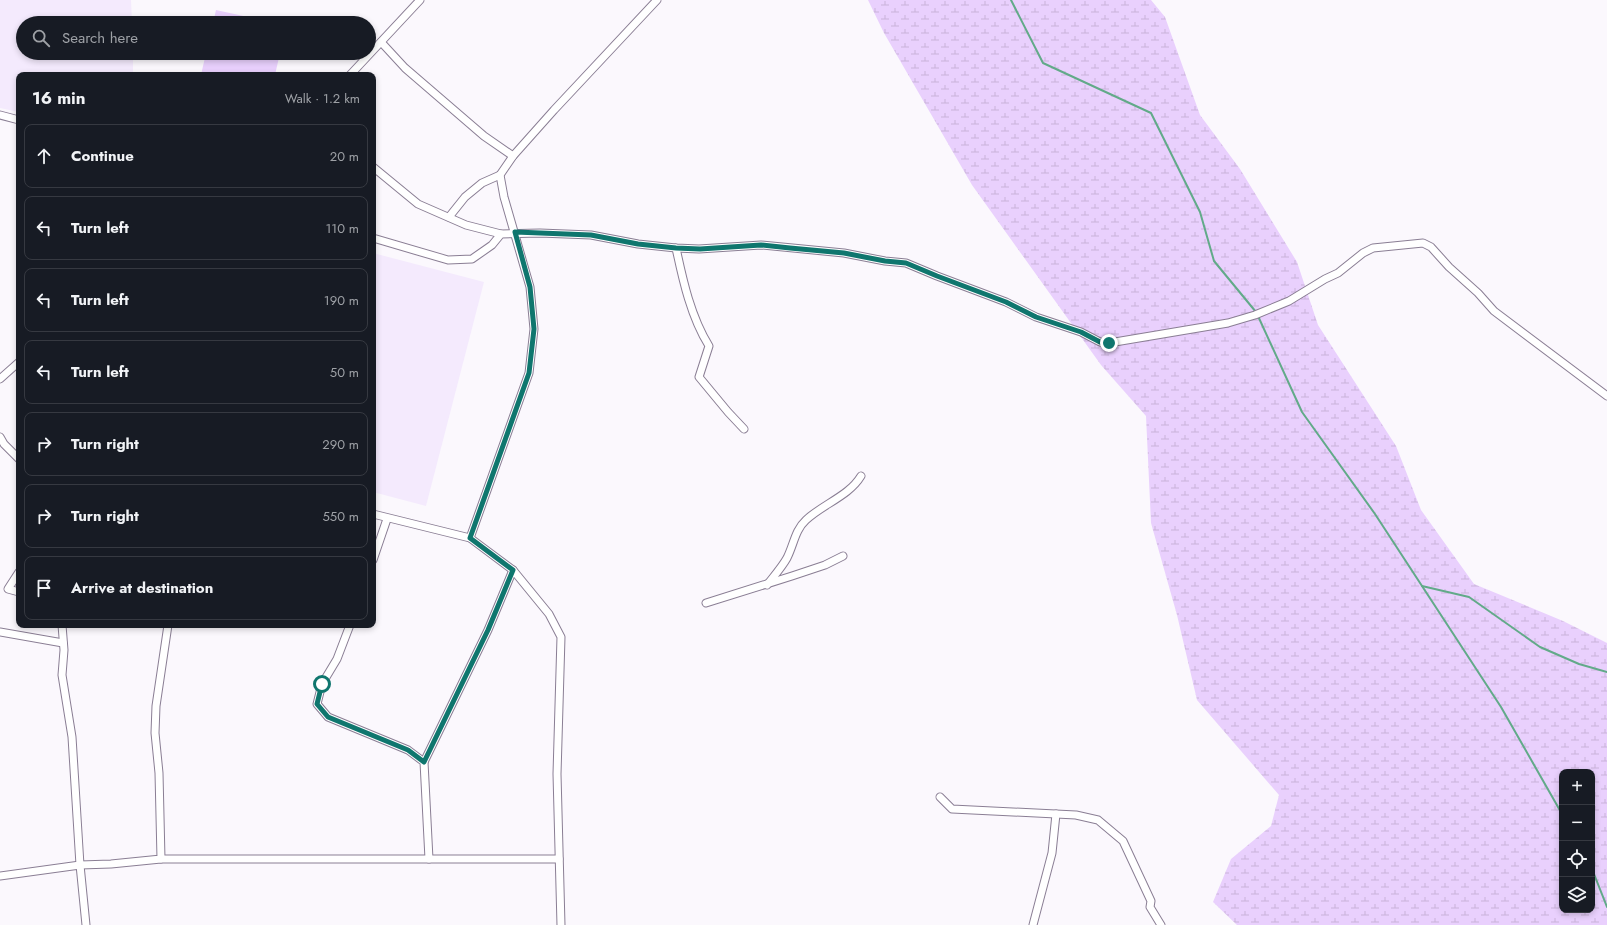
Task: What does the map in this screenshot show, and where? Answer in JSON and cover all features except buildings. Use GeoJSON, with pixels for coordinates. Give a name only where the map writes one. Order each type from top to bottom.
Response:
{"type":"FeatureCollection","features":[{"type":"Feature","properties":{"kind":"street"},"geometry":{"type":"LineString","coordinates":[[376,48],[420,0]]}},
{"type":"Feature","properties":{"kind":"street"},"geometry":{"type":"LineString","coordinates":[[449,217],[465,197],[482,183],[500,175],[513,156],[554,110],[657,0]]}},
{"type":"Feature","properties":{"kind":"street"},"geometry":{"type":"LineString","coordinates":[[381,42],[405,68],[484,136],[513,156]]}},
{"type":"Feature","properties":{"kind":"street"},"geometry":{"type":"LineString","coordinates":[[353,72],[365,60]]}},
{"type":"Feature","properties":{"kind":"street"},"geometry":{"type":"LineString","coordinates":[[0,115],[16,119]]}},
{"type":"Feature","properties":{"kind":"street"},"geometry":{"type":"LineString","coordinates":[[376,169],[418,204],[466,225],[501,234],[515,232],[591,235],[638,244],[676,248],[700,249],[761,245],[844,253],[885,261],[906,263],[1006,302],[1036,317],[1081,332],[1100,342],[1109,343],[1228,323],[1255,315],[1289,301],[1324,279],[1338,274],[1363,252],[1373,248],[1423,243],[1431,247],[1449,267],[1478,293],[1494,311],[1607,396]]}},
{"type":"Feature","properties":{"kind":"street"},"geometry":{"type":"LineString","coordinates":[[470,538],[529,373],[534,329],[530,287],[504,197],[500,175]]}},
{"type":"Feature","properties":{"kind":"street"},"geometry":{"type":"LineString","coordinates":[[376,239],[448,260],[472,259],[492,244],[501,234]]}},
{"type":"Feature","properties":{"kind":"street"},"geometry":{"type":"LineString","coordinates":[[676,248],[691,305],[703,336],[709,346],[699,377],[744,429]]}},
{"type":"Feature","properties":{"kind":"street"},"geometry":{"type":"LineString","coordinates":[[0,379],[16,365]]}},
{"type":"Feature","properties":{"kind":"street"},"geometry":{"type":"LineString","coordinates":[[0,437],[4,444],[16,455]]}},
{"type":"Feature","properties":{"kind":"street"},"geometry":{"type":"LineString","coordinates":[[767,585],[787,558],[795,535],[805,521],[815,512],[845,493],[861,476]]}},
{"type":"Feature","properties":{"kind":"street"},"geometry":{"type":"LineString","coordinates":[[376,515],[470,538],[513,570],[549,614],[561,638],[557,774],[561,925]]}},
{"type":"Feature","properties":{"kind":"street"},"geometry":{"type":"LineString","coordinates":[[376,550],[386,518]]}},
{"type":"Feature","properties":{"kind":"street"},"geometry":{"type":"LineString","coordinates":[[706,603],[767,585],[825,565],[843,556]]}},
{"type":"Feature","properties":{"kind":"street"},"geometry":{"type":"LineString","coordinates":[[428,859],[424,762],[488,630],[513,570]]}},
{"type":"Feature","properties":{"kind":"street"},"geometry":{"type":"LineString","coordinates":[[8,589],[16,577]]}},
{"type":"Feature","properties":{"kind":"street"},"geometry":{"type":"LineString","coordinates":[[0,588],[16,591]]}},
{"type":"Feature","properties":{"kind":"street"},"geometry":{"type":"LineString","coordinates":[[62,628],[62,675],[72,737],[80,864],[86,925]]}},
{"type":"Feature","properties":{"kind":"street"},"geometry":{"type":"LineString","coordinates":[[161,859],[159,773],[155,733],[156,706],[168,628]]}},
{"type":"Feature","properties":{"kind":"street"},"geometry":{"type":"LineString","coordinates":[[349,628],[337,659],[322,684],[317,704],[328,717],[408,750],[424,762]]}},
{"type":"Feature","properties":{"kind":"street"},"geometry":{"type":"LineString","coordinates":[[0,632],[63,643]]}},
{"type":"Feature","properties":{"kind":"street"},"geometry":{"type":"LineString","coordinates":[[940,797],[952,809],[1076,815],[1098,820],[1123,842],[1149,894],[1151,901],[1150,907],[1161,925]]}},
{"type":"Feature","properties":{"kind":"street"},"geometry":{"type":"LineString","coordinates":[[1033,925],[1052,853],[1056,814]]}},
{"type":"Feature","properties":{"kind":"street"},"geometry":{"type":"LineString","coordinates":[[0,876],[80,864],[111,864],[161,859],[559,859]]}},
{"type":"Feature","properties":{"kind":"shaded area"},"geometry":{"type":"Polygon","coordinates":[[[0,0],[131,0],[132,16],[16,16],[16,60],[133,60],[133,72],[16,72],[16,111],[0,108],[0,0]]]}},
{"type":"Feature","properties":{"kind":"shaded area"},"geometry":{"type":"Polygon","coordinates":[[[376,254],[484,282],[426,506],[376,493],[376,254]]]}},
{"type":"Feature","properties":{"kind":"green space"},"geometry":{"type":"Polygon","coordinates":[[[868,0],[1151,0],[1165,17],[1200,115],[1240,169],[1297,262],[1318,325],[1396,446],[1421,510],[1474,584],[1563,621],[1607,643],[1607,925],[1237,925],[1213,902],[1231,859],[1271,826],[1279,795],[1197,700],[1177,615],[1151,523],[1146,416],[1101,365],[972,185],[884,33],[868,0]]]}},
{"type":"Feature","properties":{"kind":"green space"},"geometry":{"type":"Polygon","coordinates":[[[216,10],[244,16],[215,16],[216,10]]]}},
{"type":"Feature","properties":{"kind":"green space"},"geometry":{"type":"Polygon","coordinates":[[[204,60],[278,60],[276,72],[202,72],[204,60]]]}},
{"type":"Feature","properties":{"kind":"waterway"},"geometry":{"type":"LineString","coordinates":[[1011,0],[1043,63],[1151,113],[1200,212],[1214,261],[1256,312]]}},
{"type":"Feature","properties":{"kind":"waterway"},"geometry":{"type":"LineString","coordinates":[[1258,316],[1302,412],[1375,514],[1501,707],[1559,809]]}},
{"type":"Feature","properties":{"kind":"waterway"},"geometry":{"type":"LineString","coordinates":[[1422,586],[1469,597],[1540,647],[1579,664],[1607,672]]}},
{"type":"Feature","properties":{"kind":"waterway"},"geometry":{"type":"LineString","coordinates":[[1595,877],[1607,907]]}},
{"type":"Feature","properties":{"kind":"route"},"geometry":{"type":"LineString","coordinates":[[322,684],[317,704],[328,717],[408,750],[424,762],[488,630],[513,570],[470,538],[529,373],[534,329],[530,287],[515,232],[591,235],[638,244],[651,244],[676,248],[700,249],[761,245],[844,253],[885,261],[906,263],[1006,302],[1036,317],[1081,332],[1100,342],[1109,343]]}}]}
